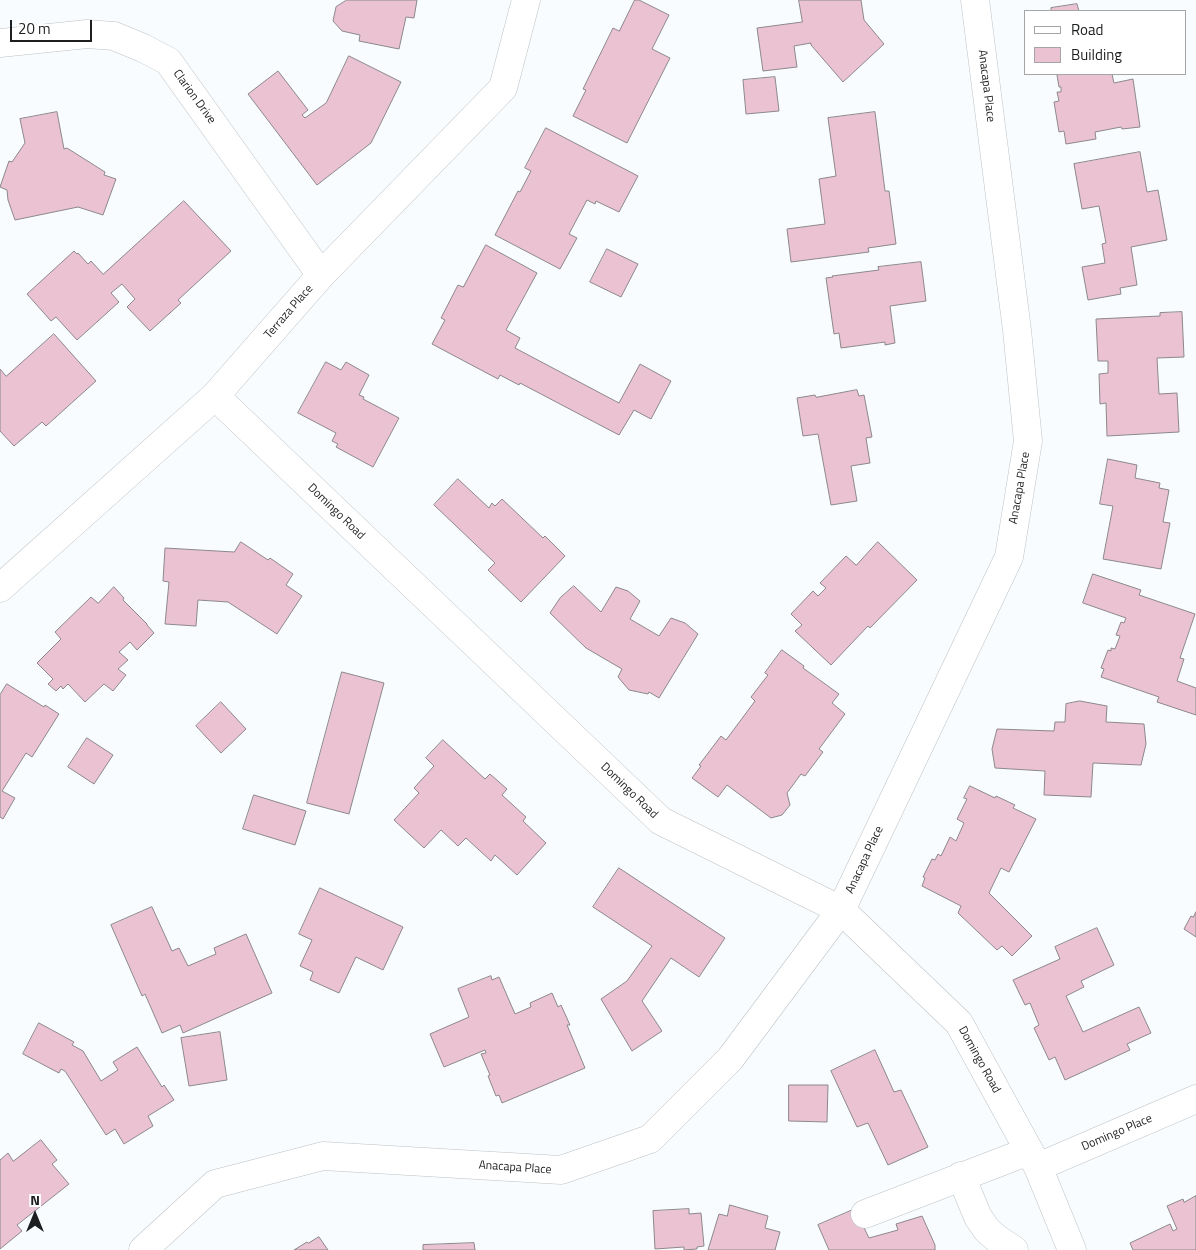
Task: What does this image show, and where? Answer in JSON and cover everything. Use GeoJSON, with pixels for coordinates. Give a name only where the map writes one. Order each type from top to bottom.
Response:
{"type":"FeatureCollection","features":[{"type":"Feature","properties":{"kind":"street","name":"Terraza Place"},"geometry":{"type":"LineString","coordinates":[[0,588],[215,396],[321,275],[503,88],[526,0]]}},
{"type":"Feature","properties":{"kind":"street","name":"Anacapa Place"},"geometry":{"type":"LineString","coordinates":[[143,1250],[215,1184],[323,1156],[561,1170],[650,1139],[730,1059],[841,910],[1009,557],[1028,440],[1017,330],[975,0]]}},
{"type":"Feature","properties":{"kind":"street","name":"Clarion Drive"},"geometry":{"type":"LineString","coordinates":[[0,43],[87,34],[114,36],[168,61],[321,275]]}},
{"type":"Feature","properties":{"kind":"street","name":"Domingo Road"},"geometry":{"type":"LineString","coordinates":[[215,396],[661,821],[841,910],[959,1023],[1033,1159],[1063,1247]]}},
{"type":"Feature","properties":{"kind":"street","name":"Domingo Place"},"geometry":{"type":"LineString","coordinates":[[865,1214],[961,1176],[1033,1159],[1196,1099]]}},
{"type":"Feature","properties":{"kind":"street"},"geometry":{"type":"LineString","coordinates":[[961,1176],[978,1217],[987,1230],[1014,1250]]}},
{"type":"Feature","properties":{"kind":"building"},"geometry":{"type":"Polygon","coordinates":[[[347,0],[417,0],[414,18],[406,17],[399,49],[359,41],[360,35],[342,31],[333,21],[336,7],[347,0]]]}},
{"type":"Feature","properties":{"kind":"building"},"geometry":{"type":"Polygon","coordinates":[[[635,0],[639,0],[669,15],[652,49],[670,58],[627,143],[573,116],[586,90],[583,89],[613,28],[619,31],[635,0]]]}},
{"type":"Feature","properties":{"kind":"building"},"geometry":{"type":"Polygon","coordinates":[[[799,0],[861,0],[864,20],[884,44],[843,82],[811,43],[794,46],[797,67],[763,71],[757,28],[802,22],[799,0]]]}},
{"type":"Feature","properties":{"kind":"building"},"geometry":{"type":"Polygon","coordinates":[[[1077,4],[1079,10],[1051,10],[1051,8],[1077,4]]]}},
{"type":"Feature","properties":{"kind":"building"},"geometry":{"type":"Polygon","coordinates":[[[349,56],[401,82],[371,143],[317,185],[248,94],[278,71],[308,110],[302,115],[305,118],[326,103],[349,56]]]}},
{"type":"Feature","properties":{"kind":"building"},"geometry":{"type":"Polygon","coordinates":[[[1057,75],[1112,75],[1114,83],[1133,79],[1140,127],[1122,129],[1121,127],[1095,132],[1096,139],[1066,144],[1064,131],[1059,132],[1054,102],[1059,101],[1057,92],[1061,92],[1061,87],[1059,87],[1057,75]]]}},
{"type":"Feature","properties":{"kind":"building"},"geometry":{"type":"Polygon","coordinates":[[[775,77],[779,111],[746,114],[743,80],[775,77]]]}},
{"type":"Feature","properties":{"kind":"building"},"geometry":{"type":"Polygon","coordinates":[[[57,112],[64,149],[67,148],[105,172],[104,175],[116,179],[103,215],[78,207],[15,220],[8,200],[7,190],[0,187],[9,161],[12,162],[25,143],[20,119],[57,112]]]}},
{"type":"Feature","properties":{"kind":"building"},"geometry":{"type":"Polygon","coordinates":[[[875,112],[885,191],[889,191],[896,244],[868,248],[869,252],[791,262],[787,229],[825,224],[819,179],[836,176],[828,118],[875,112]]]}},
{"type":"Feature","properties":{"kind":"building"},"geometry":{"type":"Polygon","coordinates":[[[546,128],[638,176],[619,212],[596,201],[595,204],[587,200],[569,234],[577,238],[560,269],[495,235],[518,191],[520,192],[531,171],[525,168],[546,128]]]}},
{"type":"Feature","properties":{"kind":"building"},"geometry":{"type":"Polygon","coordinates":[[[1140,152],[1147,192],[1158,190],[1167,240],[1131,247],[1137,285],[1120,288],[1121,294],[1088,300],[1082,267],[1105,263],[1102,244],[1106,243],[1099,206],[1082,209],[1074,164],[1140,152]]]}},
{"type":"Feature","properties":{"kind":"building"},"geometry":{"type":"Polygon","coordinates":[[[184,201],[231,251],[178,300],[181,303],[150,331],[127,307],[135,299],[122,284],[111,293],[119,302],[77,340],[56,317],[51,321],[27,294],[74,251],[88,264],[91,261],[103,274],[184,201]]]}},
{"type":"Feature","properties":{"kind":"building"},"geometry":{"type":"Polygon","coordinates":[[[486,245],[537,273],[506,330],[520,338],[515,348],[619,403],[640,364],[671,381],[651,419],[634,410],[619,435],[520,383],[519,385],[500,375],[498,379],[432,344],[445,320],[441,318],[458,285],[463,287],[486,245]]]}},
{"type":"Feature","properties":{"kind":"building"},"geometry":{"type":"Polygon","coordinates":[[[607,249],[638,264],[621,297],[590,282],[607,249]]]}},
{"type":"Feature","properties":{"kind":"building"},"geometry":{"type":"Polygon","coordinates":[[[921,262],[926,301],[890,306],[895,343],[885,345],[885,342],[841,348],[839,333],[834,334],[826,278],[879,270],[878,267],[921,262]]]}},
{"type":"Feature","properties":{"kind":"building"},"geometry":{"type":"Polygon","coordinates":[[[1182,312],[1184,357],[1157,358],[1159,394],[1177,393],[1179,432],[1107,436],[1106,403],[1100,404],[1099,374],[1108,373],[1108,361],[1098,361],[1096,319],[1160,316],[1160,313],[1182,312]]]}},
{"type":"Feature","properties":{"kind":"building"},"geometry":{"type":"Polygon","coordinates":[[[54,334],[96,381],[46,426],[42,422],[14,446],[0,431],[0,369],[6,376],[54,334]]]}},
{"type":"Feature","properties":{"kind":"building"},"geometry":{"type":"Polygon","coordinates":[[[326,362],[341,370],[346,362],[369,375],[359,395],[399,418],[373,467],[336,447],[338,444],[332,441],[336,433],[298,413],[326,362]]]}},
{"type":"Feature","properties":{"kind":"building"},"geometry":{"type":"Polygon","coordinates":[[[857,390],[859,396],[864,395],[872,437],[866,438],[870,463],[851,466],[857,501],[831,505],[818,434],[803,436],[797,398],[815,395],[816,397],[857,390]]]}},
{"type":"Feature","properties":{"kind":"building"},"geometry":{"type":"Polygon","coordinates":[[[1108,459],[1137,465],[1135,478],[1160,483],[1159,488],[1169,490],[1163,522],[1170,523],[1161,569],[1103,559],[1113,506],[1100,504],[1108,459]]]}},
{"type":"Feature","properties":{"kind":"building"},"geometry":{"type":"Polygon","coordinates":[[[458,479],[489,508],[492,503],[495,506],[502,499],[565,556],[521,602],[488,570],[495,563],[434,505],[458,479]]]}},
{"type":"Feature","properties":{"kind":"building"},"geometry":{"type":"Polygon","coordinates":[[[241,542],[268,560],[270,558],[293,574],[286,585],[302,596],[277,634],[228,602],[198,600],[196,626],[165,624],[169,582],[163,581],[165,548],[234,552],[241,542]]]}},
{"type":"Feature","properties":{"kind":"building"},"geometry":{"type":"Polygon","coordinates":[[[878,542],[917,580],[870,628],[868,626],[831,665],[795,631],[802,625],[791,614],[813,591],[818,596],[826,588],[820,583],[846,556],[856,565],[878,542]]]}},
{"type":"Feature","properties":{"kind":"building"},"geometry":{"type":"Polygon","coordinates":[[[1093,574],[1141,590],[1139,595],[1195,614],[1180,658],[1184,659],[1177,681],[1196,688],[1196,715],[1157,702],[1159,697],[1101,677],[1104,669],[1101,668],[1108,650],[1111,651],[1111,648],[1115,649],[1120,636],[1116,635],[1121,622],[1124,623],[1126,618],[1083,603],[1093,574]]]}},
{"type":"Feature","properties":{"kind":"building"},"geometry":{"type":"Polygon","coordinates":[[[574,586],[601,612],[616,587],[628,591],[640,601],[630,619],[659,636],[671,618],[685,623],[698,634],[659,698],[649,692],[648,694],[629,690],[618,677],[622,669],[586,648],[550,613],[560,598],[574,586]]]}},
{"type":"Feature","properties":{"kind":"building"},"geometry":{"type":"Polygon","coordinates":[[[114,587],[124,598],[123,600],[154,633],[137,650],[130,642],[119,652],[128,660],[118,669],[126,675],[113,691],[104,684],[85,702],[68,684],[63,689],[61,686],[56,691],[48,684],[53,679],[37,663],[61,639],[55,632],[91,597],[98,603],[114,587]]]}},
{"type":"Feature","properties":{"kind":"building"},"geometry":{"type":"Polygon","coordinates":[[[782,650],[839,694],[832,703],[845,714],[819,749],[823,752],[805,776],[801,774],[787,793],[790,805],[782,815],[771,818],[727,785],[718,797],[692,778],[701,766],[699,765],[721,736],[726,740],[755,701],[751,697],[768,675],[765,673],[782,650]]]}},
{"type":"Feature","properties":{"kind":"building"},"geometry":{"type":"Polygon","coordinates":[[[342,672],[384,683],[349,814],[307,803],[342,672]]]}},
{"type":"Feature","properties":{"kind":"building"},"geometry":{"type":"Polygon","coordinates":[[[7,684],[59,714],[32,757],[26,753],[2,791],[15,798],[3,819],[0,817],[0,695],[7,684]]]}},
{"type":"Feature","properties":{"kind":"building"},"geometry":{"type":"Polygon","coordinates":[[[1080,701],[1107,706],[1106,722],[1144,724],[1146,744],[1141,765],[1093,763],[1091,797],[1044,795],[1045,771],[995,768],[992,749],[997,729],[1054,731],[1055,722],[1065,722],[1066,704],[1080,701]]]}},
{"type":"Feature","properties":{"kind":"building"},"geometry":{"type":"Polygon","coordinates":[[[221,702],[246,729],[221,753],[196,726],[221,702]]]}},
{"type":"Feature","properties":{"kind":"building"},"geometry":{"type":"Polygon","coordinates":[[[87,738],[113,755],[94,784],[68,767],[87,738]]]}},
{"type":"Feature","properties":{"kind":"building"},"geometry":{"type":"Polygon","coordinates":[[[443,740],[485,779],[490,774],[507,789],[502,795],[526,817],[523,821],[546,843],[517,875],[495,855],[491,861],[466,838],[458,846],[441,830],[424,848],[394,820],[419,793],[414,788],[434,766],[426,758],[443,740]]]}},
{"type":"Feature","properties":{"kind":"building"},"geometry":{"type":"Polygon","coordinates":[[[970,786],[1015,805],[1013,808],[1036,819],[1009,872],[1001,868],[989,893],[1032,936],[1012,956],[1002,946],[997,950],[958,913],[961,906],[922,886],[925,878],[923,877],[932,859],[935,860],[938,854],[941,856],[950,837],[956,841],[964,823],[957,819],[967,799],[964,798],[970,786]]]}},
{"type":"Feature","properties":{"kind":"building"},"geometry":{"type":"Polygon","coordinates":[[[254,795],[306,811],[295,845],[243,829],[254,795]]]}},
{"type":"Feature","properties":{"kind":"building"},"geometry":{"type":"Polygon","coordinates":[[[619,868],[725,938],[699,977],[671,958],[642,1001],[662,1031],[632,1051],[601,999],[627,981],[652,946],[593,907],[619,868]]]}},
{"type":"Feature","properties":{"kind":"building"},"geometry":{"type":"Polygon","coordinates":[[[320,888],[403,927],[383,970],[356,957],[339,993],[310,980],[313,972],[300,966],[312,940],[299,934],[320,888]]]}},
{"type":"Feature","properties":{"kind":"building"},"geometry":{"type":"Polygon","coordinates":[[[152,907],[172,951],[179,948],[188,966],[216,954],[214,948],[246,934],[272,993],[183,1033],[180,1025],[162,1033],[145,994],[142,996],[111,925],[152,907]]]}},
{"type":"Feature","properties":{"kind":"building"},"geometry":{"type":"Polygon","coordinates":[[[1196,912],[1196,937],[1184,929],[1191,916],[1193,917],[1196,912]]]}},
{"type":"Feature","properties":{"kind":"building"},"geometry":{"type":"Polygon","coordinates":[[[1097,928],[1114,965],[1081,981],[1084,987],[1066,996],[1083,1032],[1139,1007],[1151,1033],[1127,1044],[1130,1050],[1065,1080],[1055,1057],[1049,1060],[1034,1028],[1039,1025],[1030,1003],[1025,1005],[1013,980],[1060,959],[1055,947],[1097,928]]]}},
{"type":"Feature","properties":{"kind":"building"},"geometry":{"type":"Polygon","coordinates":[[[491,976],[492,980],[499,977],[515,1014],[531,1007],[530,1003],[552,993],[558,1007],[561,1005],[570,1025],[567,1025],[585,1068],[502,1103],[499,1095],[496,1096],[488,1076],[490,1075],[481,1054],[486,1053],[485,1050],[444,1067],[430,1034],[469,1017],[458,989],[491,976]]]}},
{"type":"Feature","properties":{"kind":"building"},"geometry":{"type":"Polygon","coordinates":[[[39,1023],[74,1042],[72,1045],[83,1051],[101,1081],[118,1070],[113,1062],[137,1047],[162,1087],[164,1085],[174,1100],[148,1116],[153,1126],[124,1144],[115,1129],[106,1135],[65,1071],[61,1069],[59,1073],[23,1054],[39,1023]]]}},
{"type":"Feature","properties":{"kind":"building"},"geometry":{"type":"Polygon","coordinates":[[[220,1032],[227,1080],[189,1086],[181,1038],[220,1032]]]}},
{"type":"Feature","properties":{"kind":"building"},"geometry":{"type":"Polygon","coordinates":[[[875,1050],[894,1092],[901,1090],[928,1147],[888,1165],[868,1123],[857,1127],[831,1071],[875,1050]]]}},
{"type":"Feature","properties":{"kind":"building"},"geometry":{"type":"Polygon","coordinates":[[[789,1085],[828,1085],[827,1122],[789,1121],[789,1085]]]}},
{"type":"Feature","properties":{"kind":"building"},"geometry":{"type":"Polygon","coordinates":[[[41,1140],[57,1160],[52,1164],[69,1184],[17,1225],[22,1231],[0,1249],[0,1160],[8,1153],[13,1161],[41,1140]]]}},
{"type":"Feature","properties":{"kind":"building"},"geometry":{"type":"Polygon","coordinates":[[[1196,1196],[1196,1250],[1133,1250],[1130,1243],[1170,1224],[1173,1231],[1177,1229],[1167,1206],[1183,1199],[1184,1202],[1196,1196]]]}},
{"type":"Feature","properties":{"kind":"building"},"geometry":{"type":"Polygon","coordinates":[[[730,1205],[768,1216],[765,1228],[780,1232],[775,1250],[708,1250],[719,1214],[727,1216],[730,1205]]]}},
{"type":"Feature","properties":{"kind":"building"},"geometry":{"type":"Polygon","coordinates":[[[689,1209],[689,1214],[701,1213],[704,1246],[697,1247],[697,1249],[684,1250],[684,1247],[655,1249],[653,1211],[689,1209]]]}},
{"type":"Feature","properties":{"kind":"building"},"geometry":{"type":"Polygon","coordinates":[[[855,1209],[869,1238],[898,1230],[896,1224],[922,1216],[935,1245],[935,1250],[829,1250],[818,1225],[855,1209]]]}},
{"type":"Feature","properties":{"kind":"building"},"geometry":{"type":"Polygon","coordinates":[[[319,1237],[328,1250],[294,1250],[307,1242],[319,1237]]]}},
{"type":"Feature","properties":{"kind":"building"},"geometry":{"type":"Polygon","coordinates":[[[474,1243],[475,1250],[423,1250],[423,1245],[474,1243]]]}}]}
